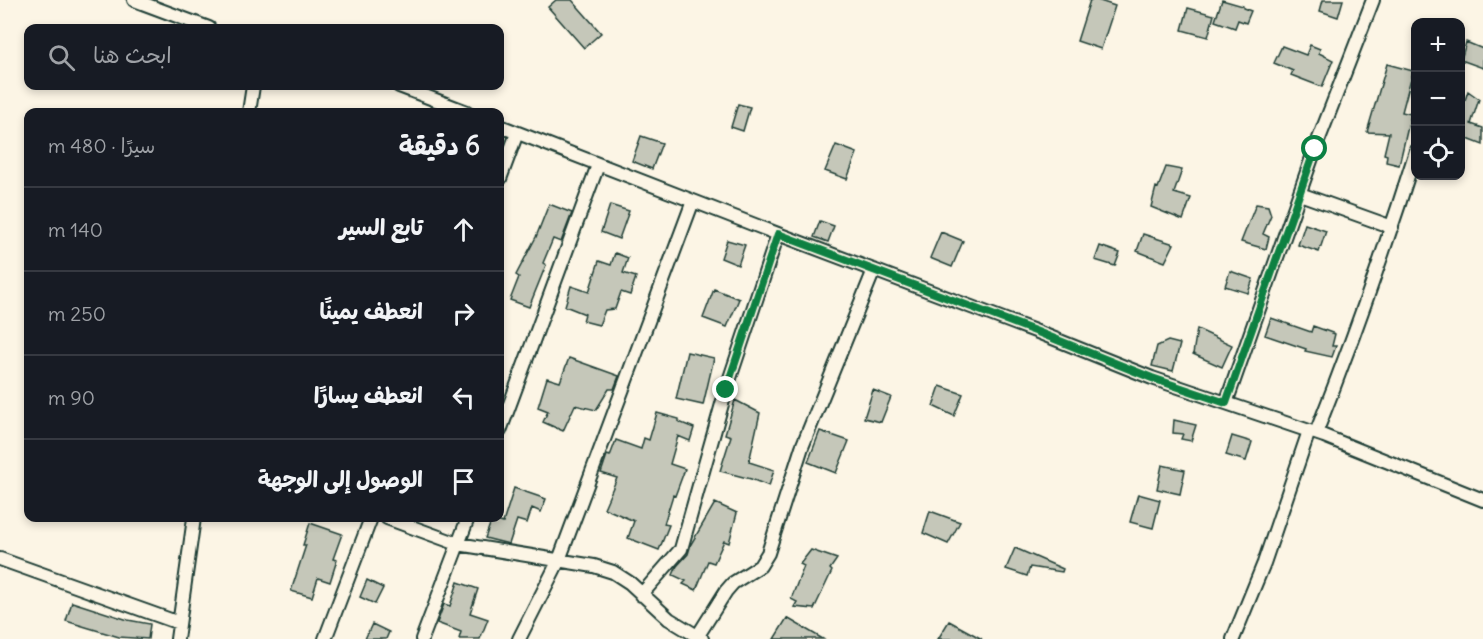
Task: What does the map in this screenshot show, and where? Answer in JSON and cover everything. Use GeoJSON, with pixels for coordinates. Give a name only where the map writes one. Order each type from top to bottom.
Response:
{"type":"FeatureCollection","features":[{"type":"Feature","properties":{"kind":"street"},"geometry":{"type":"LineString","coordinates":[[134,0],[198,24]]}},
{"type":"Feature","properties":{"kind":"street"},"geometry":{"type":"LineString","coordinates":[[1226,403],[1300,194],[1373,0]]}},
{"type":"Feature","properties":{"kind":"street"},"geometry":{"type":"LineString","coordinates":[[250,108],[252,90]]}},
{"type":"Feature","properties":{"kind":"street"},"geometry":{"type":"LineString","coordinates":[[409,90],[457,108]]}},
{"type":"Feature","properties":{"kind":"street"},"geometry":{"type":"LineString","coordinates":[[504,128],[1152,378],[1313,432],[1483,500]]}},
{"type":"Feature","properties":{"kind":"street"},"geometry":{"type":"LineString","coordinates":[[504,168],[517,133]]}},
{"type":"Feature","properties":{"kind":"street"},"geometry":{"type":"LineString","coordinates":[[504,420],[598,165]]}},
{"type":"Feature","properties":{"kind":"street"},"geometry":{"type":"LineString","coordinates":[[1233,639],[1313,432],[1358,328],[1411,168]]}},
{"type":"Feature","properties":{"kind":"street"},"geometry":{"type":"LineString","coordinates":[[1300,194],[1392,227]]}},
{"type":"Feature","properties":{"kind":"street"},"geometry":{"type":"LineString","coordinates":[[519,639],[559,560],[693,201]]}},
{"type":"Feature","properties":{"kind":"street"},"geometry":{"type":"LineString","coordinates":[[641,595],[681,549],[726,390],[778,234]]}},
{"type":"Feature","properties":{"kind":"street"},"geometry":{"type":"LineString","coordinates":[[398,522],[458,544],[594,566],[613,572],[630,583],[669,620],[699,638],[726,591],[733,583],[760,566],[768,553],[802,447],[874,270]]}},
{"type":"Feature","properties":{"kind":"street"},"geometry":{"type":"LineString","coordinates":[[177,639],[193,522]]}},
{"type":"Feature","properties":{"kind":"street"},"geometry":{"type":"LineString","coordinates":[[325,639],[369,522]]}},
{"type":"Feature","properties":{"kind":"street"},"geometry":{"type":"LineString","coordinates":[[422,639],[466,522]]}},
{"type":"Feature","properties":{"kind":"street"},"geometry":{"type":"LineString","coordinates":[[0,560],[179,623]]}},
{"type":"Feature","properties":{"kind":"building"},"geometry":{"type":"Polygon","coordinates":[[[556,0],[572,0],[601,33],[584,48],[548,7],[556,0]]]}},
{"type":"Feature","properties":{"kind":"building"},"geometry":{"type":"Polygon","coordinates":[[[1090,0],[1115,6],[1101,49],[1077,41],[1090,0]]]}},
{"type":"Feature","properties":{"kind":"building"},"geometry":{"type":"Polygon","coordinates":[[[1222,0],[1243,6],[1251,11],[1246,23],[1238,20],[1235,28],[1215,21],[1222,0]]]}},
{"type":"Feature","properties":{"kind":"building"},"geometry":{"type":"Polygon","coordinates":[[[1323,0],[1343,0],[1338,17],[1320,11],[1323,0]]]}},
{"type":"Feature","properties":{"kind":"building"},"geometry":{"type":"Polygon","coordinates":[[[1188,8],[1214,15],[1208,37],[1182,30],[1188,8]]]}},
{"type":"Feature","properties":{"kind":"building"},"geometry":{"type":"Polygon","coordinates":[[[1466,42],[1483,49],[1483,68],[1465,61],[1466,42]]]}},
{"type":"Feature","properties":{"kind":"building"},"geometry":{"type":"Polygon","coordinates":[[[1310,45],[1320,49],[1319,53],[1333,60],[1322,87],[1291,75],[1293,71],[1274,63],[1282,46],[1306,55],[1310,45]]]}},
{"type":"Feature","properties":{"kind":"building"},"geometry":{"type":"Polygon","coordinates":[[[1387,64],[1411,70],[1402,112],[1411,114],[1399,165],[1386,162],[1387,155],[1384,154],[1389,133],[1367,132],[1387,64]]]}},
{"type":"Feature","properties":{"kind":"building"},"geometry":{"type":"Polygon","coordinates":[[[1468,91],[1479,99],[1471,124],[1483,128],[1483,145],[1465,138],[1465,100],[1468,91]]]}},
{"type":"Feature","properties":{"kind":"building"},"geometry":{"type":"Polygon","coordinates":[[[738,104],[750,107],[743,131],[731,127],[738,104]]]}},
{"type":"Feature","properties":{"kind":"building"},"geometry":{"type":"Polygon","coordinates":[[[641,136],[662,143],[652,169],[632,161],[641,136]]]}},
{"type":"Feature","properties":{"kind":"building"},"geometry":{"type":"Polygon","coordinates":[[[836,145],[857,153],[847,179],[825,171],[836,145]]]}},
{"type":"Feature","properties":{"kind":"building"},"geometry":{"type":"Polygon","coordinates":[[[1166,167],[1182,170],[1174,193],[1191,198],[1183,220],[1151,207],[1156,187],[1158,188],[1166,167]]]}},
{"type":"Feature","properties":{"kind":"building"},"geometry":{"type":"Polygon","coordinates":[[[549,204],[572,213],[561,242],[553,239],[543,263],[546,265],[529,307],[510,300],[519,277],[516,275],[536,237],[549,204]]]}},
{"type":"Feature","properties":{"kind":"building"},"geometry":{"type":"Polygon","coordinates":[[[1256,204],[1268,206],[1271,215],[1263,234],[1269,237],[1266,249],[1241,242],[1256,204]]]}},
{"type":"Feature","properties":{"kind":"building"},"geometry":{"type":"Polygon","coordinates":[[[610,205],[629,211],[619,239],[601,232],[610,205]]]}},
{"type":"Feature","properties":{"kind":"building"},"geometry":{"type":"Polygon","coordinates":[[[820,221],[834,226],[828,242],[814,237],[820,221]]]}},
{"type":"Feature","properties":{"kind":"building"},"geometry":{"type":"Polygon","coordinates":[[[1305,224],[1326,231],[1319,252],[1298,245],[1305,224]]]}},
{"type":"Feature","properties":{"kind":"building"},"geometry":{"type":"Polygon","coordinates":[[[941,232],[963,241],[952,267],[930,258],[941,232]]]}},
{"type":"Feature","properties":{"kind":"building"},"geometry":{"type":"Polygon","coordinates":[[[1143,234],[1174,244],[1165,262],[1137,251],[1143,234]]]}},
{"type":"Feature","properties":{"kind":"building"},"geometry":{"type":"Polygon","coordinates":[[[727,240],[745,245],[738,265],[721,258],[727,240]]]}},
{"type":"Feature","properties":{"kind":"building"},"geometry":{"type":"Polygon","coordinates":[[[1100,246],[1120,253],[1115,266],[1095,260],[1100,246]]]}},
{"type":"Feature","properties":{"kind":"building"},"geometry":{"type":"Polygon","coordinates":[[[615,253],[628,258],[623,273],[636,277],[630,295],[621,292],[615,309],[605,310],[599,325],[583,321],[585,314],[565,306],[571,286],[589,292],[599,261],[611,265],[615,253]]]}},
{"type":"Feature","properties":{"kind":"building"},"geometry":{"type":"Polygon","coordinates":[[[1230,271],[1253,279],[1248,293],[1225,286],[1230,271]]]}},
{"type":"Feature","properties":{"kind":"building"},"geometry":{"type":"Polygon","coordinates":[[[714,289],[739,299],[727,327],[703,318],[714,289]]]}},
{"type":"Feature","properties":{"kind":"building"},"geometry":{"type":"Polygon","coordinates":[[[1271,318],[1311,332],[1313,326],[1335,334],[1332,346],[1336,346],[1332,357],[1305,351],[1306,349],[1265,335],[1271,318]]]}},
{"type":"Feature","properties":{"kind":"building"},"geometry":{"type":"Polygon","coordinates":[[[1197,329],[1232,345],[1222,367],[1193,354],[1197,329]]]}},
{"type":"Feature","properties":{"kind":"building"},"geometry":{"type":"Polygon","coordinates":[[[1168,341],[1180,344],[1173,371],[1152,366],[1157,346],[1168,341]]]}},
{"type":"Feature","properties":{"kind":"building"},"geometry":{"type":"Polygon","coordinates":[[[687,352],[714,358],[703,405],[676,399],[687,352]]]}},
{"type":"Feature","properties":{"kind":"building"},"geometry":{"type":"Polygon","coordinates":[[[569,358],[619,376],[614,389],[609,389],[596,410],[575,405],[563,431],[543,422],[548,411],[538,407],[547,378],[560,382],[569,358]]]}},
{"type":"Feature","properties":{"kind":"building"},"geometry":{"type":"Polygon","coordinates":[[[940,386],[963,394],[954,416],[933,406],[940,386]]]}},
{"type":"Feature","properties":{"kind":"building"},"geometry":{"type":"Polygon","coordinates":[[[873,390],[891,397],[881,422],[864,418],[873,390]]]}},
{"type":"Feature","properties":{"kind":"building"},"geometry":{"type":"Polygon","coordinates":[[[735,400],[760,413],[749,462],[774,470],[769,486],[720,471],[731,436],[725,434],[735,400]]]}},
{"type":"Feature","properties":{"kind":"building"},"geometry":{"type":"Polygon","coordinates":[[[657,413],[679,419],[679,422],[694,428],[690,441],[678,436],[670,464],[685,469],[675,496],[673,495],[664,524],[669,525],[659,550],[628,538],[634,521],[604,508],[617,478],[601,473],[607,455],[610,456],[616,440],[641,449],[644,438],[649,440],[657,413]]]}},
{"type":"Feature","properties":{"kind":"building"},"geometry":{"type":"Polygon","coordinates":[[[1174,420],[1196,425],[1191,441],[1181,439],[1183,434],[1173,433],[1174,420]]]}},
{"type":"Feature","properties":{"kind":"building"},"geometry":{"type":"Polygon","coordinates":[[[820,431],[849,441],[836,473],[808,462],[820,431]]]}},
{"type":"Feature","properties":{"kind":"building"},"geometry":{"type":"Polygon","coordinates":[[[1232,436],[1252,442],[1246,461],[1226,455],[1232,436]]]}},
{"type":"Feature","properties":{"kind":"building"},"geometry":{"type":"Polygon","coordinates":[[[1162,465],[1185,470],[1180,494],[1157,489],[1162,465]]]}},
{"type":"Feature","properties":{"kind":"building"},"geometry":{"type":"Polygon","coordinates":[[[514,488],[546,499],[541,512],[532,508],[527,523],[517,520],[509,544],[485,538],[491,522],[503,523],[514,488]]]}},
{"type":"Feature","properties":{"kind":"building"},"geometry":{"type":"Polygon","coordinates":[[[1138,494],[1160,500],[1153,528],[1130,522],[1138,494]]]}},
{"type":"Feature","properties":{"kind":"building"},"geometry":{"type":"Polygon","coordinates":[[[715,503],[737,513],[729,543],[724,541],[714,563],[708,561],[696,590],[683,584],[686,581],[673,575],[677,566],[688,554],[691,544],[715,503]]]}},
{"type":"Feature","properties":{"kind":"building"},"geometry":{"type":"Polygon","coordinates":[[[930,511],[960,522],[948,544],[923,533],[930,511]]]}},
{"type":"Feature","properties":{"kind":"building"},"geometry":{"type":"Polygon","coordinates":[[[310,523],[342,534],[333,559],[337,560],[330,582],[318,578],[312,597],[291,591],[306,545],[303,545],[310,523]]]}},
{"type":"Feature","properties":{"kind":"building"},"geometry":{"type":"Polygon","coordinates":[[[1015,548],[1063,569],[1062,572],[1030,567],[1027,576],[1006,569],[1015,548]]]}},
{"type":"Feature","properties":{"kind":"building"},"geometry":{"type":"Polygon","coordinates":[[[811,550],[837,559],[830,569],[832,571],[814,609],[794,607],[797,602],[791,599],[804,566],[800,564],[811,550]]]}},
{"type":"Feature","properties":{"kind":"building"},"geometry":{"type":"Polygon","coordinates":[[[367,580],[383,588],[375,604],[360,597],[367,580]]]}},
{"type":"Feature","properties":{"kind":"building"},"geometry":{"type":"Polygon","coordinates":[[[458,582],[478,589],[470,613],[488,619],[480,639],[459,639],[461,632],[437,623],[444,604],[450,606],[458,582]]]}},
{"type":"Feature","properties":{"kind":"building"},"geometry":{"type":"Polygon","coordinates":[[[72,602],[128,620],[150,624],[148,639],[119,637],[66,621],[72,602]]]}},
{"type":"Feature","properties":{"kind":"building"},"geometry":{"type":"Polygon","coordinates":[[[787,618],[823,639],[774,639],[787,618]]]}},
{"type":"Feature","properties":{"kind":"building"},"geometry":{"type":"Polygon","coordinates":[[[949,621],[982,639],[938,639],[949,621]]]}},
{"type":"Feature","properties":{"kind":"building"},"geometry":{"type":"Polygon","coordinates":[[[372,624],[389,632],[386,639],[365,639],[372,624]]]}},
{"type":"Feature","properties":{"kind":"route"},"geometry":{"type":"LineString","coordinates":[[726,390],[778,234],[1035,331],[1152,378],[1226,403],[1315,149]]}}]}
